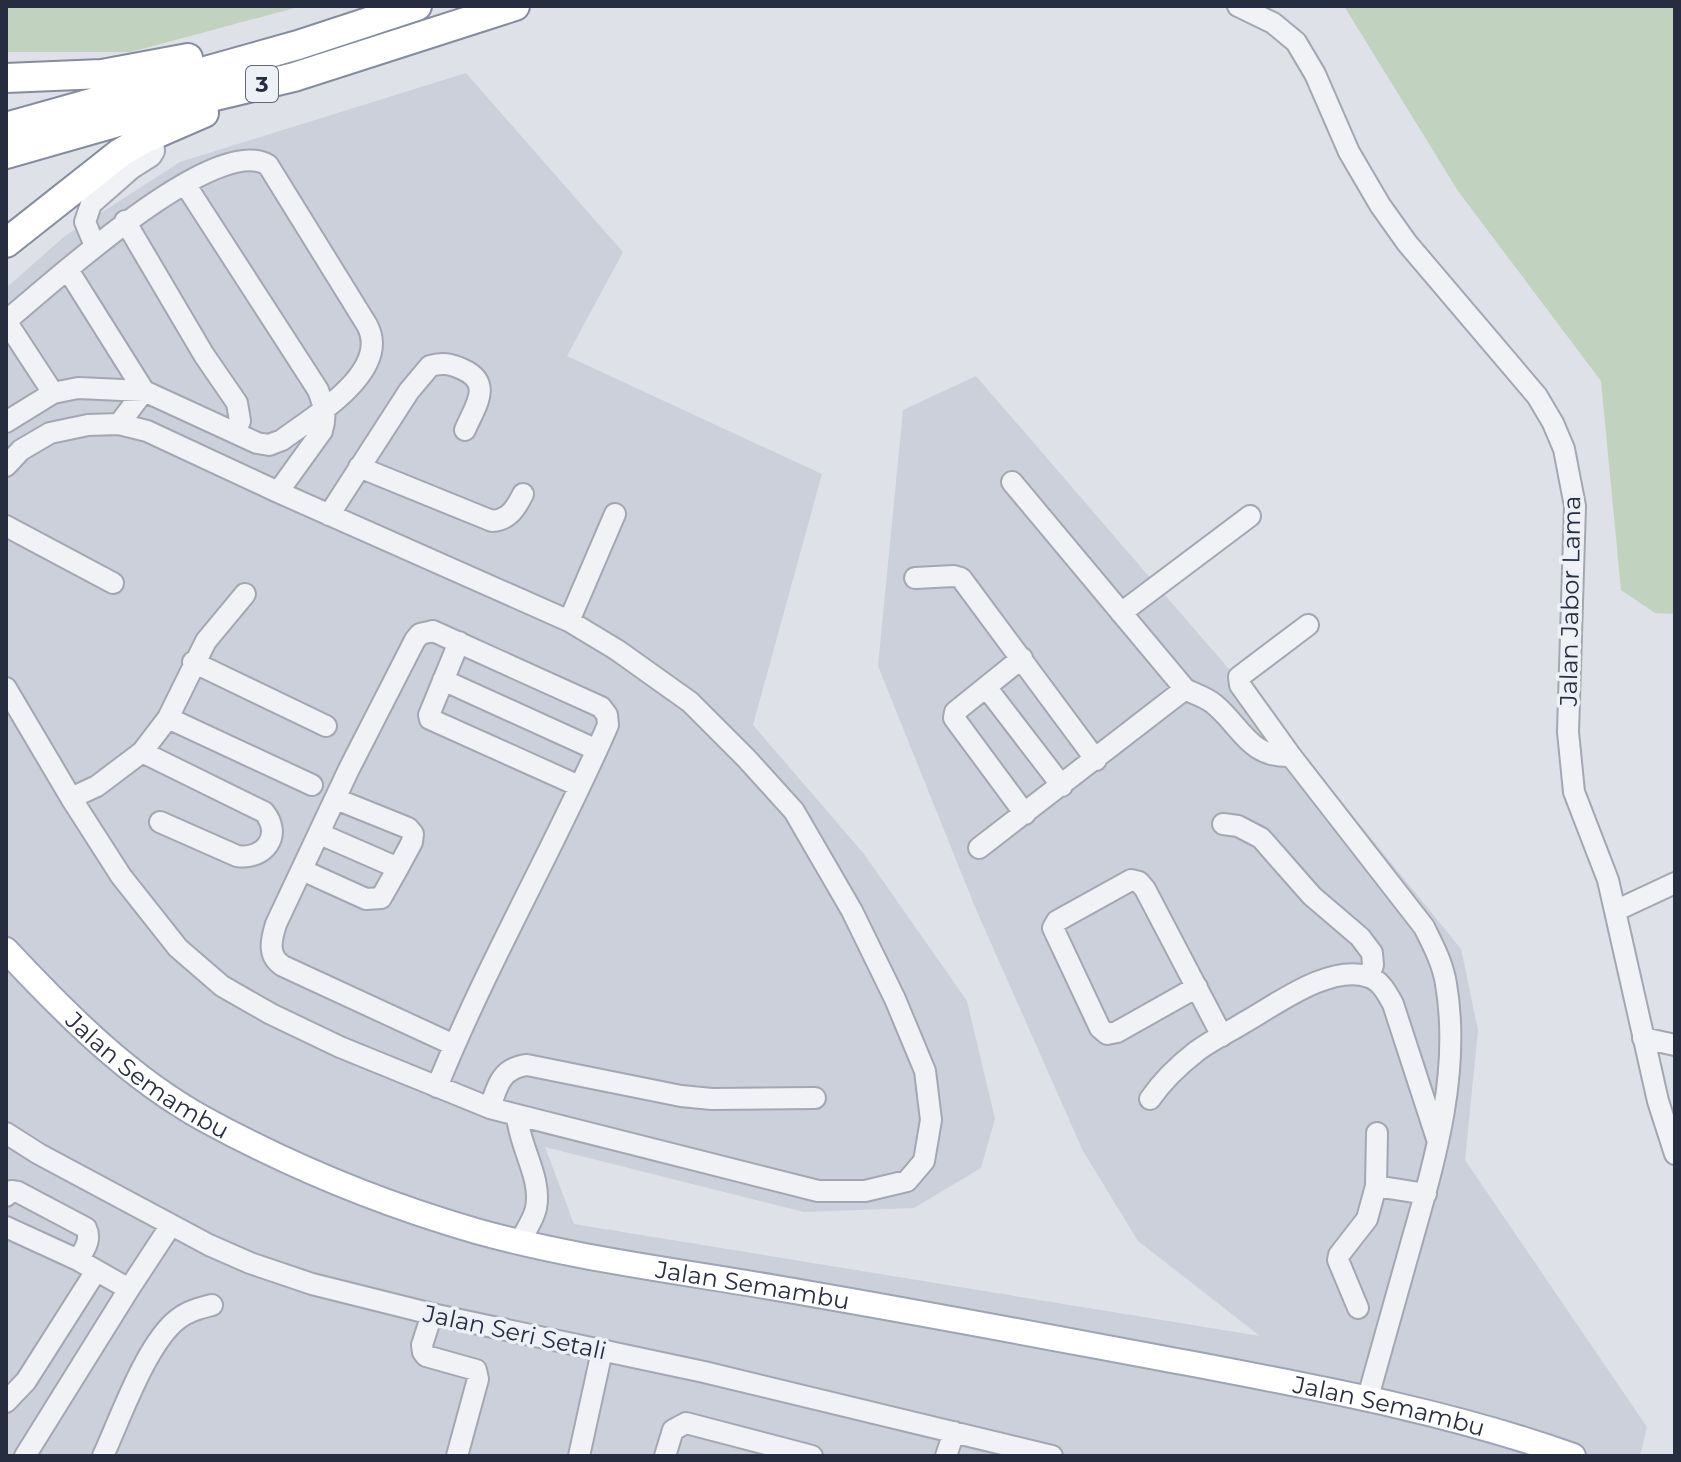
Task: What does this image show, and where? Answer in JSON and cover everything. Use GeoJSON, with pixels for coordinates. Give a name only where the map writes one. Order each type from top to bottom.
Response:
{"type":"FeatureCollection","features":[{"type":"Feature","properties":{"kind":"highway","name":"3"},"geometry":{"type":"LineString","coordinates":[[6,154],[186,102],[294,77],[515,6]]}},
{"type":"Feature","properties":{"kind":"highway","name":"3"},"geometry":{"type":"LineString","coordinates":[[6,127],[298,45],[405,10]]}},
{"type":"Feature","properties":{"kind":"highway"},"geometry":{"type":"LineString","coordinates":[[6,78],[68,77],[129,70],[405,10]]}},
{"type":"Feature","properties":{"kind":"highway"},"geometry":{"type":"LineString","coordinates":[[6,243],[120,153],[153,135],[294,77]]}},
{"type":"Feature","properties":{"kind":"main road","name":"Jalan Semambu"},"geometry":{"type":"LineString","coordinates":[[6,950],[63,1010],[144,1079],[202,1118],[311,1172],[403,1209],[520,1242],[901,1309],[1368,1397],[1465,1421],[1573,1456]]}},
{"type":"Feature","properties":{"kind":"street","name":"Jalan Jabor Lama"},"geometry":{"type":"LineString","coordinates":[[1238,6],[1273,23],[1296,42],[1315,74],[1349,152],[1380,205],[1407,243],[1520,374],[1553,423],[1564,449],[1575,506],[1568,732],[1574,792],[1608,880],[1658,1101],[1675,1154]]}},
{"type":"Feature","properties":{"kind":"street"},"geometry":{"type":"LineString","coordinates":[[95,246],[85,222],[91,204],[151,156],[154,151],[153,135]]}},
{"type":"Feature","properties":{"kind":"street"},"geometry":{"type":"LineString","coordinates":[[6,422],[53,393],[78,388],[144,391],[257,443],[269,445],[282,440],[325,408],[361,373],[371,357],[373,336],[268,165],[260,159],[249,159],[217,168],[185,184],[125,221],[6,321],[53,393]]}},
{"type":"Feature","properties":{"kind":"street"},"geometry":{"type":"LineString","coordinates":[[185,184],[318,390],[325,408],[326,420],[322,431],[278,492]]}},
{"type":"Feature","properties":{"kind":"street"},"geometry":{"type":"LineString","coordinates":[[125,221],[204,355],[237,403],[240,421],[235,433]]}},
{"type":"Feature","properties":{"kind":"street"},"geometry":{"type":"LineString","coordinates":[[68,270],[144,391]]}},
{"type":"Feature","properties":{"kind":"street"},"geometry":{"type":"LineString","coordinates":[[329,515],[409,391],[430,366],[448,364],[474,375],[478,380],[480,397],[465,430]]}},
{"type":"Feature","properties":{"kind":"street"},"geometry":{"type":"LineString","coordinates":[[119,424],[144,391]]}},
{"type":"Feature","properties":{"kind":"street"},"geometry":{"type":"LineString","coordinates":[[6,466],[21,450],[50,433],[88,425],[119,424],[147,431],[569,621],[617,650],[690,702],[794,811],[852,911],[895,999],[925,1071],[931,1120],[924,1161],[907,1181],[865,1191],[818,1191],[517,1117],[326,1041],[271,1014],[222,986],[178,948],[121,876],[6,688]]}},
{"type":"Feature","properties":{"kind":"street"},"geometry":{"type":"LineString","coordinates":[[359,467],[492,521],[509,516],[523,494]]}},
{"type":"Feature","properties":{"kind":"street"},"geometry":{"type":"LineString","coordinates":[[1012,482],[1185,689],[1212,702],[1262,752],[1274,757],[1291,756]]}},
{"type":"Feature","properties":{"kind":"street"},"geometry":{"type":"LineString","coordinates":[[569,621],[615,514]]}},
{"type":"Feature","properties":{"kind":"street"},"geometry":{"type":"LineString","coordinates":[[1121,613],[1250,516]]}},
{"type":"Feature","properties":{"kind":"street"},"geometry":{"type":"LineString","coordinates":[[6,526],[113,583]]}},
{"type":"Feature","properties":{"kind":"street"},"geometry":{"type":"LineString","coordinates":[[915,578],[961,578],[1096,760]]}},
{"type":"Feature","properties":{"kind":"street"},"geometry":{"type":"LineString","coordinates":[[71,798],[97,786],[142,752],[168,718],[206,641],[245,594]]}},
{"type":"Feature","properties":{"kind":"street"},"geometry":{"type":"LineString","coordinates":[[1308,625],[1239,677],[1240,685],[1424,927],[1446,982],[1449,1016],[1447,1097],[1438,1143],[1368,1397]]}},
{"type":"Feature","properties":{"kind":"street"},"geometry":{"type":"LineString","coordinates":[[437,1087],[454,1045],[608,725],[607,715],[601,707],[433,631],[420,634],[415,640],[349,769],[271,938],[276,962],[454,1045]]}},
{"type":"Feature","properties":{"kind":"street"},"geometry":{"type":"LineString","coordinates":[[459,642],[429,715],[433,721],[579,786]]}},
{"type":"Feature","properties":{"kind":"street"},"geometry":{"type":"LineString","coordinates":[[1022,658],[955,712],[954,718],[1025,814]]}},
{"type":"Feature","properties":{"kind":"street"},"geometry":{"type":"LineString","coordinates":[[193,662],[326,726]]}},
{"type":"Feature","properties":{"kind":"street"},"geometry":{"type":"LineString","coordinates":[[443,680],[597,750]]}},
{"type":"Feature","properties":{"kind":"street"},"geometry":{"type":"LineString","coordinates":[[986,687],[1062,786]]}},
{"type":"Feature","properties":{"kind":"street"},"geometry":{"type":"LineString","coordinates":[[979,848],[1185,689]]}},
{"type":"Feature","properties":{"kind":"street"},"geometry":{"type":"LineString","coordinates":[[168,718],[312,785]]}},
{"type":"Feature","properties":{"kind":"street"},"geometry":{"type":"LineString","coordinates":[[142,752],[264,812],[270,819],[271,830],[268,845],[262,854],[250,858],[237,856],[160,822]]}},
{"type":"Feature","properties":{"kind":"street"},"geometry":{"type":"LineString","coordinates":[[302,870],[374,900],[381,898],[412,842],[413,834],[408,828],[336,799]]}},
{"type":"Feature","properties":{"kind":"street"},"geometry":{"type":"LineString","coordinates":[[1223,824],[1238,826],[1261,838],[1312,896],[1360,937],[1372,953],[1373,965],[1369,977]]}},
{"type":"Feature","properties":{"kind":"street"},"geometry":{"type":"LineString","coordinates":[[320,834],[398,868]]}},
{"type":"Feature","properties":{"kind":"street"},"geometry":{"type":"LineString","coordinates":[[1197,987],[1117,1032],[1107,1034],[1100,1028],[1053,928],[1057,921],[1131,880],[1139,882],[1197,987],[1222,1036]]}},
{"type":"Feature","properties":{"kind":"street"},"geometry":{"type":"LineString","coordinates":[[1615,911],[1675,883]]}},
{"type":"Feature","properties":{"kind":"street"},"geometry":{"type":"LineString","coordinates":[[1150,1099],[1176,1068],[1200,1049],[1308,986],[1352,974],[1369,977],[1381,984],[1393,1004],[1438,1143]]}},
{"type":"Feature","properties":{"kind":"street"},"geometry":{"type":"LineString","coordinates":[[1643,1038],[1675,1045]]}},
{"type":"Feature","properties":{"kind":"street"},"geometry":{"type":"LineString","coordinates":[[490,1108],[499,1080],[516,1066],[527,1065],[681,1096],[712,1099],[815,1098]]}},
{"type":"Feature","properties":{"kind":"street"},"geometry":{"type":"LineString","coordinates":[[517,1117],[519,1135],[536,1182],[536,1209],[520,1242]]}},
{"type":"Feature","properties":{"kind":"street","name":"Jalan Seri Setali"},"geometry":{"type":"LineString","coordinates":[[6,1133],[39,1154],[209,1245],[277,1272],[351,1295],[704,1372],[1052,1456]]}},
{"type":"Feature","properties":{"kind":"street"},"geometry":{"type":"LineString","coordinates":[[1358,1308],[1338,1260],[1367,1219],[1376,1186],[1377,1133]]}},
{"type":"Feature","properties":{"kind":"street"},"geometry":{"type":"LineString","coordinates":[[1376,1186],[1426,1194]]}},
{"type":"Feature","properties":{"kind":"street"},"geometry":{"type":"LineString","coordinates":[[6,1196],[11,1191],[18,1192],[86,1228],[89,1234],[87,1265],[26,1381],[6,1402]]}},
{"type":"Feature","properties":{"kind":"street"},"geometry":{"type":"LineString","coordinates":[[25,1456],[171,1225]]}},
{"type":"Feature","properties":{"kind":"street"},"geometry":{"type":"LineString","coordinates":[[6,1227],[87,1265],[129,1289]]}},
{"type":"Feature","properties":{"kind":"street"},"geometry":{"type":"LineString","coordinates":[[103,1456],[159,1338],[191,1310],[212,1305]]}},
{"type":"Feature","properties":{"kind":"street"},"geometry":{"type":"LineString","coordinates":[[432,1314],[422,1345],[423,1352],[426,1356],[476,1370],[478,1379],[457,1456]]}},
{"type":"Feature","properties":{"kind":"street"},"geometry":{"type":"LineString","coordinates":[[579,1456],[602,1351]]}},
{"type":"Feature","properties":{"kind":"street"},"geometry":{"type":"LineString","coordinates":[[665,1456],[673,1430],[686,1423],[812,1456]]}},
{"type":"Feature","properties":{"kind":"street"},"geometry":{"type":"LineString","coordinates":[[946,1456],[954,1432]]}},
{"type":"Feature","properties":{"kind":"shaded area"},"geometry":{"type":"Polygon","coordinates":[[[466,73],[623,252],[567,356],[822,474],[753,725],[864,854],[967,1001],[995,1119],[981,1168],[914,1208],[804,1212],[545,1147],[574,1224],[1260,1336],[1138,1241],[1083,1151],[975,907],[878,666],[903,410],[976,376],[1310,763],[1461,949],[1478,1030],[1465,1160],[1647,1427],[1640,1456],[6,1456],[6,288],[65,236],[180,162],[466,73]]]}},
{"type":"Feature","properties":{"kind":"green space"},"geometry":{"type":"Polygon","coordinates":[[[6,6],[302,6],[131,52],[6,52],[6,6]]]}},
{"type":"Feature","properties":{"kind":"green space"},"geometry":{"type":"Polygon","coordinates":[[[1344,6],[1675,6],[1675,614],[1655,613],[1621,590],[1601,381],[1458,191],[1344,6]]]}}]}
